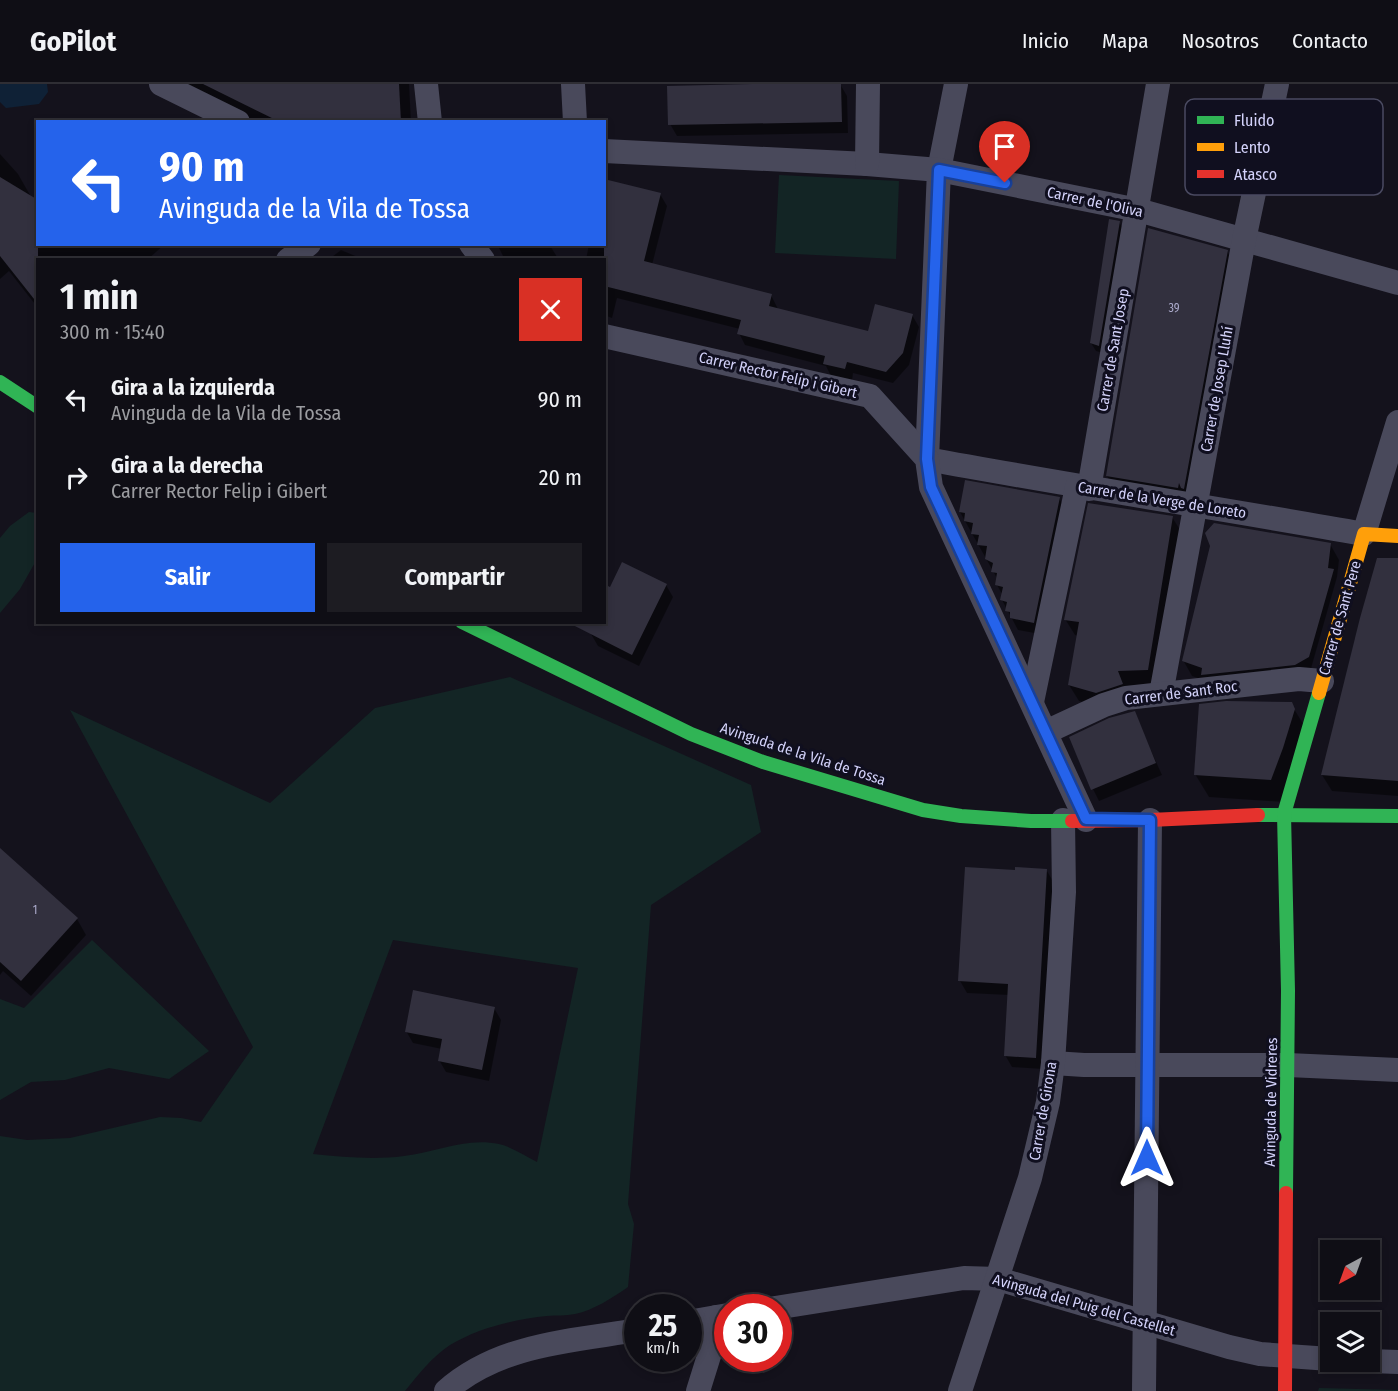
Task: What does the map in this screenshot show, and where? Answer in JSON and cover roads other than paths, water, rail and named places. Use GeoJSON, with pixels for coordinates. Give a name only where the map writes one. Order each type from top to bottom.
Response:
{"type":"FeatureCollection","features":[{"type":"Feature","properties":{"kind":"main road"},"geometry":{"type":"LineString","coordinates":[[0,382],[33,405]]}},
{"type":"Feature","properties":{"kind":"main road"},"geometry":{"type":"LineString","coordinates":[[0,392],[33,405]]}},
{"type":"Feature","properties":{"kind":"main road","name":"Carrer de la Verge de Loreto"},"geometry":{"type":"LineString","coordinates":[[1364,534],[1398,536]]}},
{"type":"Feature","properties":{"kind":"main road","name":"Carrer de Sant Pere"},"geometry":{"type":"LineString","coordinates":[[1284,814],[1364,534]]}},
{"type":"Feature","properties":{"kind":"main road","name":"Avinguda de la Vila de Tossa"},"geometry":{"type":"LineString","coordinates":[[466,624],[691,734],[763,762],[923,810],[961,816],[1031,821],[1150,820],[1284,814],[1398,816]]}},
{"type":"Feature","properties":{"kind":"main road","name":"Avinguda de la Vila de Tossa"},"geometry":{"type":"LineString","coordinates":[[1020,806],[1075,820]]}},
{"type":"Feature","properties":{"kind":"main road","name":"Avinguda de Vidreres"},"geometry":{"type":"LineString","coordinates":[[1284,814],[1288,1065],[1285,1391]]}},
{"type":"Feature","properties":{"kind":"street"},"geometry":{"type":"LineString","coordinates":[[160,84],[234,120]]}},
{"type":"Feature","properties":{"kind":"street"},"geometry":{"type":"LineString","coordinates":[[426,84],[430,120]]}},
{"type":"Feature","properties":{"kind":"street"},"geometry":{"type":"LineString","coordinates":[[573,84],[575,120]]}},
{"type":"Feature","properties":{"kind":"street"},"geometry":{"type":"LineString","coordinates":[[867,84],[867,164]]}},
{"type":"Feature","properties":{"kind":"street"},"geometry":{"type":"LineString","coordinates":[[956,84],[939,170],[927,459],[931,487],[1046,732],[1075,820]]}},
{"type":"Feature","properties":{"kind":"street","name":"Carrer de Sant Josep"},"geometry":{"type":"LineString","coordinates":[[1083,488],[1138,210],[1158,84]]}},
{"type":"Feature","properties":{"kind":"street","name":"Carrer de Josep Lluhí"},"geometry":{"type":"LineString","coordinates":[[1274,99],[1277,84]]}},
{"type":"Feature","properties":{"kind":"street","name":"Carrer de l'Oliva"},"geometry":{"type":"LineString","coordinates":[[606,152],[867,164],[939,170],[1138,210],[1398,283]]}},
{"type":"Feature","properties":{"kind":"street","name":"Carrer de Josep Lluhí"},"geometry":{"type":"LineString","coordinates":[[1161,694],[1254,195]]}},
{"type":"Feature","properties":{"kind":"street"},"geometry":{"type":"LineString","coordinates":[[291,258],[306,246]]}},
{"type":"Feature","properties":{"kind":"street","name":"Carrer Rector Felip i Gibert"},"geometry":{"type":"LineString","coordinates":[[606,336],[870,396],[927,459]]}},
{"type":"Feature","properties":{"kind":"street","name":"Carrer de Sant Pere"},"geometry":{"type":"LineString","coordinates":[[1364,534],[1398,422]]}},
{"type":"Feature","properties":{"kind":"street","name":"Carrer de la Verge de Loreto"},"geometry":{"type":"LineString","coordinates":[[927,459],[1083,488],[1196,504],[1364,534]]}},
{"type":"Feature","properties":{"kind":"street"},"geometry":{"type":"LineString","coordinates":[[1032,702],[1083,488]]}},
{"type":"Feature","properties":{"kind":"street","name":"Carrer de Sant Roc"},"geometry":{"type":"LineString","coordinates":[[1046,732],[1115,701],[1299,679],[1322,681]]}},
{"type":"Feature","properties":{"kind":"street","name":"Carrer de Girona"},"geometry":{"type":"LineString","coordinates":[[960,1391],[998,1279],[1041,1139],[1053,1063],[1064,892],[1075,820]]}},
{"type":"Feature","properties":{"kind":"street"},"geometry":{"type":"LineString","coordinates":[[1144,1391],[1150,820]]}},
{"type":"Feature","properties":{"kind":"street"},"geometry":{"type":"LineString","coordinates":[[1053,1063],[1288,1065],[1398,1070]]}},
{"type":"Feature","properties":{"kind":"street","name":"Avinguda del Puig del Castellet"},"geometry":{"type":"LineString","coordinates":[[792,1305],[964,1278],[998,1279],[1230,1347],[1260,1354],[1320,1358]]}},
{"type":"Feature","properties":{"kind":"street"},"geometry":{"type":"LineString","coordinates":[[446,1391],[471,1372],[506,1355],[531,1348],[624,1332]]}},
{"type":"Feature","properties":{"kind":"street"},"geometry":{"type":"LineString","coordinates":[[698,1391],[714,1340]]}},
{"type":"Feature","properties":{"kind":"street"},"geometry":{"type":"LineString","coordinates":[[1380,1361],[1398,1362]]}},
{"type":"Feature","properties":{"kind":"water"},"geometry":{"type":"Polygon","coordinates":[[[0,84],[47,84],[48,92],[39,104],[6,108],[0,102],[0,84]]]}}]}
